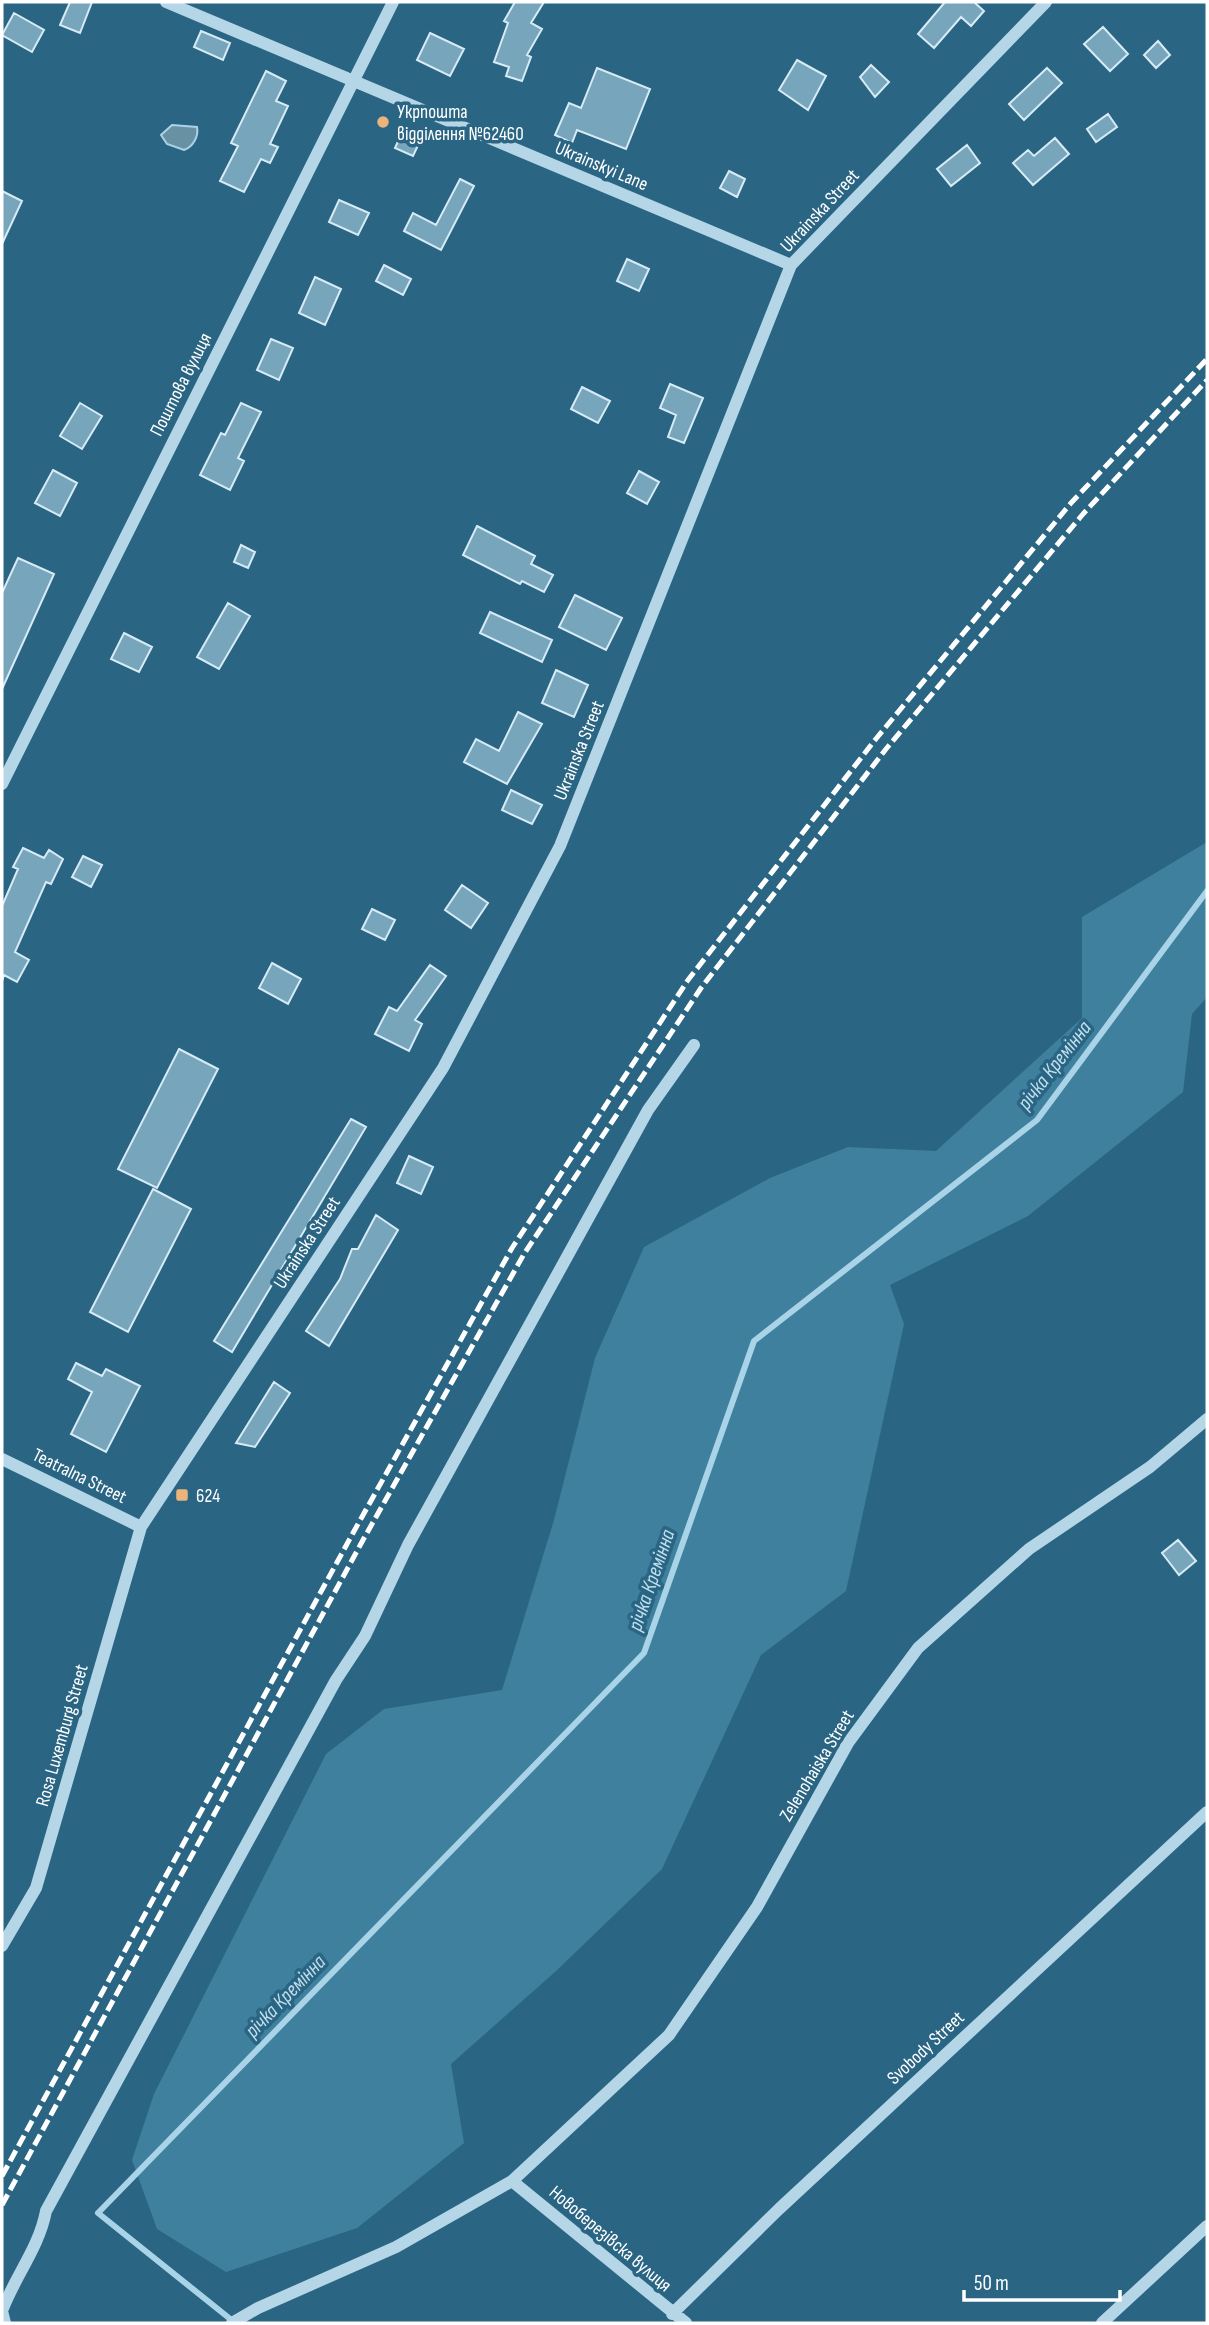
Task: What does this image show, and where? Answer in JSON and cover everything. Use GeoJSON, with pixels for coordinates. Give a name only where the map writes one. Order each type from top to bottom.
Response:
{"type":"FeatureCollection","features":[{"type":"Feature","properties":{"kind":"street","name":"Ukrainskyi Lane"},"geometry":{"type":"LineString","coordinates":[[166,2],[791,265]]}},
{"type":"Feature","properties":{"kind":"street","name":"Поштова вулиця"},"geometry":{"type":"LineString","coordinates":[[2,784],[393,2]]}},
{"type":"Feature","properties":{"kind":"street","name":"Ukrainska Street"},"geometry":{"type":"LineString","coordinates":[[141,1527],[443,1068],[561,846],[791,265],[1046,2]]}},
{"type":"Feature","properties":{"kind":"street"},"geometry":{"type":"LineString","coordinates":[[5,2323],[2,2311],[29,2260],[43,2228],[46,2211],[336,1680],[365,1636],[408,1545],[648,1110],[694,1045]]}},
{"type":"Feature","properties":{"kind":"street","name":"Zelenohaiska Street"},"geometry":{"type":"LineString","coordinates":[[237,2320],[397,2247],[512,2181],[669,2035],[758,1907],[848,1743],[918,1647],[1029,1549],[1150,1467],[1207,1419]]}},
{"type":"Feature","properties":{"kind":"street","name":"Teatralna Street"},"geometry":{"type":"LineString","coordinates":[[2,1458],[141,1527]]}},
{"type":"Feature","properties":{"kind":"street","name":"Rosa Luxemburg Street"},"geometry":{"type":"LineString","coordinates":[[2,1947],[36,1888],[141,1527]]}},
{"type":"Feature","properties":{"kind":"street","name":"Svobody Street"},"geometry":{"type":"LineString","coordinates":[[672,2314],[779,2209],[1207,1812]]}},
{"type":"Feature","properties":{"kind":"street","name":"Новоберезівска вулиця"},"geometry":{"type":"LineString","coordinates":[[512,2181],[686,2323]]}},
{"type":"Feature","properties":{"kind":"street"},"geometry":{"type":"LineString","coordinates":[[1101,2323],[1207,2225]]}},
{"type":"Feature","properties":{"kind":"shaded area"},"geometry":{"type":"Polygon","coordinates":[[[172,125],[197,127],[193,144],[184,150],[167,144],[161,135],[172,125]]]}},
{"type":"Feature","properties":{"kind":"shaded area"},"geometry":{"type":"Polygon","coordinates":[[[1207,842],[1207,997],[1192,1014],[1183,1092],[1028,1216],[890,1285],[904,1324],[846,1591],[761,1655],[662,1869],[555,1972],[451,2064],[464,2143],[357,2228],[226,2272],[157,2229],[132,2160],[154,2094],[326,1754],[384,1709],[502,1690],[554,1520],[595,1358],[644,1247],[770,1178],[848,1147],[936,1151],[1082,1018],[1082,917],[1207,842]]]}},
{"type":"Feature","properties":{"kind":"building"},"geometry":{"type":"Polygon","coordinates":[[[70,2],[92,2],[80,33],[60,25],[70,2]]]}},
{"type":"Feature","properties":{"kind":"building"},"geometry":{"type":"Polygon","coordinates":[[[515,2],[544,2],[531,23],[542,29],[527,55],[531,57],[522,81],[506,76],[509,67],[494,62],[508,23],[504,21],[515,2]]]}},
{"type":"Feature","properties":{"kind":"building"},"geometry":{"type":"Polygon","coordinates":[[[945,2],[974,2],[984,11],[971,26],[961,17],[934,48],[918,34],[945,2]]]}},
{"type":"Feature","properties":{"kind":"building"},"geometry":{"type":"Polygon","coordinates":[[[14,13],[44,30],[32,52],[2,35],[14,13]]]}},
{"type":"Feature","properties":{"kind":"building"},"geometry":{"type":"Polygon","coordinates":[[[1103,27],[1128,54],[1110,71],[1084,44],[1103,27]]]}},
{"type":"Feature","properties":{"kind":"building"},"geometry":{"type":"Polygon","coordinates":[[[201,31],[230,43],[223,60],[194,47],[201,31]]]}},
{"type":"Feature","properties":{"kind":"building"},"geometry":{"type":"Polygon","coordinates":[[[430,33],[464,49],[450,76],[417,60],[430,33]]]}},
{"type":"Feature","properties":{"kind":"building"},"geometry":{"type":"Polygon","coordinates":[[[1158,41],[1170,55],[1156,68],[1144,55],[1158,41]]]}},
{"type":"Feature","properties":{"kind":"building"},"geometry":{"type":"Polygon","coordinates":[[[797,60],[826,76],[808,110],[779,90],[797,60]]]}},
{"type":"Feature","properties":{"kind":"building"},"geometry":{"type":"Polygon","coordinates":[[[871,65],[889,82],[875,97],[860,77],[871,65]]]}},
{"type":"Feature","properties":{"kind":"building"},"geometry":{"type":"Polygon","coordinates":[[[597,68],[650,89],[626,149],[577,130],[572,143],[555,135],[569,103],[581,108],[597,68]]]}},
{"type":"Feature","properties":{"kind":"building"},"geometry":{"type":"Polygon","coordinates":[[[1047,68],[1062,83],[1024,120],[1009,104],[1047,68]]]}},
{"type":"Feature","properties":{"kind":"building"},"geometry":{"type":"Polygon","coordinates":[[[266,71],[286,81],[276,101],[288,106],[270,144],[278,147],[270,163],[261,159],[244,192],[220,181],[238,146],[231,143],[266,71]]]}},
{"type":"Feature","properties":{"kind":"building"},"geometry":{"type":"Polygon","coordinates":[[[1108,114],[1117,127],[1096,142],[1087,129],[1108,114]]]}},
{"type":"Feature","properties":{"kind":"building"},"geometry":{"type":"Polygon","coordinates":[[[404,128],[422,137],[413,156],[395,148],[404,128]]]}},
{"type":"Feature","properties":{"kind":"building"},"geometry":{"type":"Polygon","coordinates":[[[1055,138],[1069,154],[1033,185],[1013,163],[1028,150],[1034,156],[1055,138]]]}},
{"type":"Feature","properties":{"kind":"building"},"geometry":{"type":"Polygon","coordinates":[[[967,145],[980,163],[951,186],[937,169],[967,145]]]}},
{"type":"Feature","properties":{"kind":"building"},"geometry":{"type":"Polygon","coordinates":[[[729,171],[745,179],[737,197],[720,188],[729,171]]]}},
{"type":"Feature","properties":{"kind":"building"},"geometry":{"type":"Polygon","coordinates":[[[460,179],[474,186],[441,250],[404,231],[413,213],[436,225],[460,179]]]}},
{"type":"Feature","properties":{"kind":"building"},"geometry":{"type":"Polygon","coordinates":[[[2,191],[22,201],[2,244],[2,191]]]}},
{"type":"Feature","properties":{"kind":"building"},"geometry":{"type":"Polygon","coordinates":[[[339,200],[369,213],[358,235],[329,222],[339,200]]]}},
{"type":"Feature","properties":{"kind":"building"},"geometry":{"type":"Polygon","coordinates":[[[627,259],[649,269],[639,291],[617,281],[627,259]]]}},
{"type":"Feature","properties":{"kind":"building"},"geometry":{"type":"Polygon","coordinates":[[[384,265],[411,279],[403,295],[376,281],[384,265]]]}},
{"type":"Feature","properties":{"kind":"building"},"geometry":{"type":"Polygon","coordinates":[[[315,277],[341,289],[325,325],[299,313],[315,277]]]}},
{"type":"Feature","properties":{"kind":"building"},"geometry":{"type":"Polygon","coordinates":[[[271,339],[293,348],[279,380],[257,370],[271,339]]]}},
{"type":"Feature","properties":{"kind":"building"},"geometry":{"type":"Polygon","coordinates":[[[670,384],[703,398],[684,443],[668,437],[676,415],[660,408],[670,384]]]}},
{"type":"Feature","properties":{"kind":"building"},"geometry":{"type":"Polygon","coordinates":[[[582,387],[610,401],[598,423],[571,409],[582,387]]]}},
{"type":"Feature","properties":{"kind":"building"},"geometry":{"type":"Polygon","coordinates":[[[80,403],[102,416],[82,449],[60,436],[80,403]]]}},
{"type":"Feature","properties":{"kind":"building"},"geometry":{"type":"Polygon","coordinates":[[[241,403],[261,412],[238,458],[244,461],[230,490],[200,475],[221,433],[225,435],[241,403]]]}},
{"type":"Feature","properties":{"kind":"building"},"geometry":{"type":"Polygon","coordinates":[[[53,470],[77,483],[60,516],[35,503],[53,470]]]}},
{"type":"Feature","properties":{"kind":"building"},"geometry":{"type":"Polygon","coordinates":[[[639,471],[659,482],[647,504],[627,493],[639,471]]]}},
{"type":"Feature","properties":{"kind":"building"},"geometry":{"type":"Polygon","coordinates":[[[477,526],[535,556],[531,564],[553,575],[544,592],[522,581],[520,584],[463,555],[477,526]]]}},
{"type":"Feature","properties":{"kind":"building"},"geometry":{"type":"Polygon","coordinates":[[[241,545],[255,552],[248,568],[234,562],[241,545]]]}},
{"type":"Feature","properties":{"kind":"building"},"geometry":{"type":"Polygon","coordinates":[[[18,558],[54,574],[2,689],[2,593],[18,558]]]}},
{"type":"Feature","properties":{"kind":"building"},"geometry":{"type":"Polygon","coordinates":[[[575,595],[622,618],[606,650],[559,627],[575,595]]]}},
{"type":"Feature","properties":{"kind":"building"},"geometry":{"type":"Polygon","coordinates":[[[228,603],[250,616],[219,669],[197,657],[228,603]]]}},
{"type":"Feature","properties":{"kind":"building"},"geometry":{"type":"Polygon","coordinates":[[[490,612],[552,640],[542,662],[480,633],[490,612]]]}},
{"type":"Feature","properties":{"kind":"building"},"geometry":{"type":"Polygon","coordinates":[[[124,633],[152,647],[139,672],[111,659],[124,633]]]}},
{"type":"Feature","properties":{"kind":"building"},"geometry":{"type":"Polygon","coordinates":[[[556,670],[588,685],[574,717],[542,703],[556,670]]]}},
{"type":"Feature","properties":{"kind":"building"},"geometry":{"type":"Polygon","coordinates":[[[518,712],[542,724],[507,784],[464,762],[476,739],[499,751],[518,712]]]}},
{"type":"Feature","properties":{"kind":"building"},"geometry":{"type":"Polygon","coordinates":[[[511,790],[542,805],[532,824],[502,810],[511,790]]]}},
{"type":"Feature","properties":{"kind":"building"},"geometry":{"type":"Polygon","coordinates":[[[23,848],[44,858],[49,850],[63,859],[51,884],[46,882],[15,952],[29,960],[17,982],[4,975],[2,981],[2,906],[18,869],[13,867],[23,848]]]}},
{"type":"Feature","properties":{"kind":"building"},"geometry":{"type":"Polygon","coordinates":[[[83,856],[102,865],[91,887],[72,877],[83,856]]]}},
{"type":"Feature","properties":{"kind":"building"},"geometry":{"type":"Polygon","coordinates":[[[462,885],[488,903],[471,928],[445,910],[462,885]]]}},
{"type":"Feature","properties":{"kind":"building"},"geometry":{"type":"Polygon","coordinates":[[[372,909],[395,920],[385,940],[362,929],[372,909]]]}},
{"type":"Feature","properties":{"kind":"building"},"geometry":{"type":"Polygon","coordinates":[[[272,963],[301,979],[288,1004],[259,988],[272,963]]]}},
{"type":"Feature","properties":{"kind":"building"},"geometry":{"type":"Polygon","coordinates":[[[430,965],[446,976],[415,1020],[422,1024],[409,1051],[375,1034],[389,1007],[397,1011],[430,965]]]}},
{"type":"Feature","properties":{"kind":"building"},"geometry":{"type":"Polygon","coordinates":[[[179,1049],[218,1069],[157,1188],[118,1169],[179,1049]]]}},
{"type":"Feature","properties":{"kind":"building"},"geometry":{"type":"Polygon","coordinates":[[[351,1119],[366,1127],[232,1352],[214,1341],[351,1119]]]}},
{"type":"Feature","properties":{"kind":"building"},"geometry":{"type":"Polygon","coordinates":[[[409,1156],[433,1167],[421,1194],[397,1183],[409,1156]]]}},
{"type":"Feature","properties":{"kind":"building"},"geometry":{"type":"Polygon","coordinates":[[[153,1189],[191,1209],[128,1332],[90,1312],[153,1189]]]}},
{"type":"Feature","properties":{"kind":"building"},"geometry":{"type":"Polygon","coordinates":[[[376,1215],[398,1230],[329,1346],[306,1331],[340,1279],[352,1249],[358,1249],[376,1215]]]}},
{"type":"Feature","properties":{"kind":"building"},"geometry":{"type":"Polygon","coordinates":[[[76,1363],[102,1376],[106,1369],[140,1386],[106,1452],[71,1434],[92,1392],[68,1379],[76,1363]]]}},
{"type":"Feature","properties":{"kind":"building"},"geometry":{"type":"Polygon","coordinates":[[[274,1382],[290,1393],[255,1447],[236,1443],[274,1382]]]}},
{"type":"Feature","properties":{"kind":"building"},"geometry":{"type":"Polygon","coordinates":[[[1178,1540],[1196,1561],[1179,1575],[1162,1553],[1178,1540]]]}},
{"type":"Feature","properties":{"kind":"waterway","name":"річка Кремінна"},"geometry":{"type":"LineString","coordinates":[[234,2322],[98,2213],[644,1653],[754,1341],[1037,1120],[1207,891]]}},
{"type":"Feature","properties":{"kind":"railway"},"geometry":{"type":"LineString","coordinates":[[2,2176],[512,1248],[688,980],[875,740],[1071,503],[1207,359]]}},
{"type":"Feature","properties":{"kind":"railway"},"geometry":{"type":"LineString","coordinates":[[2,2205],[363,1540],[524,1254],[701,988],[886,749],[1083,514],[1207,380]]}},
{"type":"Feature","properties":{"kind":"place","name":"Укрпошта відділення №62460"},"geometry":{"type":"Point","coordinates":[383,122]}},
{"type":"Feature","properties":{"kind":"place","name":"624"},"geometry":{"type":"Point","coordinates":[182,1495]}}]}
